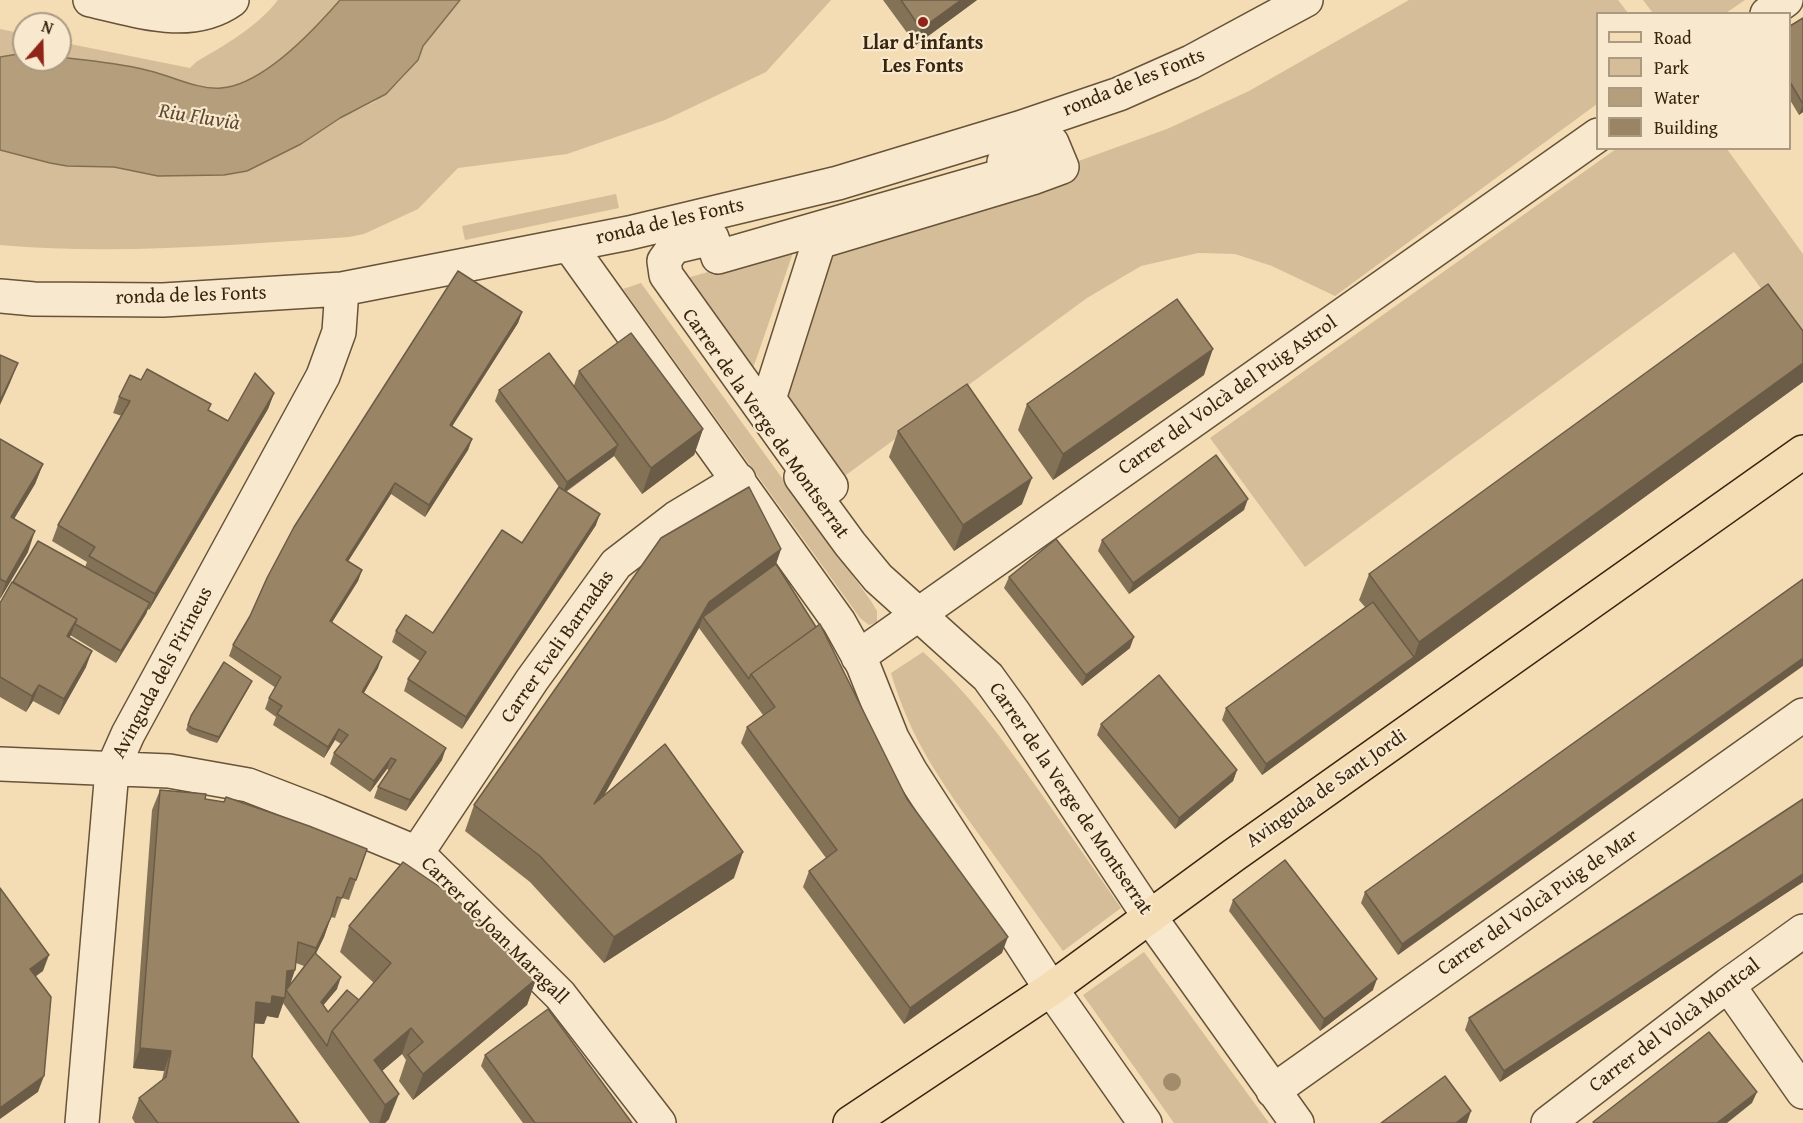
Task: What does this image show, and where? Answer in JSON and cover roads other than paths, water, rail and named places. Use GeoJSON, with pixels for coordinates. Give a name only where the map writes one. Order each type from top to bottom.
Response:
{"type":"FeatureCollection","features":[{"type":"Feature","properties":{"kind":"main road","name":"Avinguda de Sant Jordi"},"geometry":{"type":"LineString","coordinates":[[850,1123],[1051,989],[1149,916],[1803,452]]}},
{"type":"Feature","properties":{"kind":"street"},"geometry":{"type":"LineString","coordinates":[[90,0],[173,16],[212,11],[232,0]]}},
{"type":"Feature","properties":{"kind":"street","name":"ronda de les Fonts"},"geometry":{"type":"LineString","coordinates":[[0,296],[163,300],[342,289],[629,233],[838,183],[1119,94],[1191,62],[1306,0]]}},
{"type":"Feature","properties":{"kind":"street"},"geometry":{"type":"LineString","coordinates":[[1770,12],[1786,0]]}},
{"type":"Feature","properties":{"kind":"street","name":"Carrer del Volcà del Puig Astrol"},"geometry":{"type":"LineString","coordinates":[[858,657],[1596,136]]}},
{"type":"Feature","properties":{"kind":"street"},"geometry":{"type":"LineString","coordinates":[[1052,143],[1062,167],[819,242],[769,399],[831,486],[822,493],[666,275],[664,261],[674,247],[712,238],[718,257],[1004,175],[1007,170],[1004,162],[1052,143]]}},
{"type":"Feature","properties":{"kind":"street","name":"Carrer de la Verge de Montserrat"},"geometry":{"type":"LineString","coordinates":[[629,233],[850,544],[878,578],[921,614],[988,677],[1014,712],[1149,916],[1297,1123]]}},
{"type":"Feature","properties":{"kind":"street"},"geometry":{"type":"LineString","coordinates":[[569,245],[839,622],[858,657],[891,738],[911,772],[1051,989],[1145,1123]]}},
{"type":"Feature","properties":{"kind":"street","name":"Avinguda dels Pirineus"},"geometry":{"type":"LineString","coordinates":[[82,1123],[112,770],[128,734],[323,376],[339,332],[342,289]]}},
{"type":"Feature","properties":{"kind":"street","name":"Carrer Eveli Barnadas"},"geometry":{"type":"LineString","coordinates":[[417,853],[532,680],[616,564],[676,518],[739,480]]}},
{"type":"Feature","properties":{"kind":"street","name":"Carrer del Volcà Puig de Mar"},"geometry":{"type":"LineString","coordinates":[[1273,1091],[1803,715]]}},
{"type":"Feature","properties":{"kind":"street","name":"Carrer de Joan Maragall"},"geometry":{"type":"LineString","coordinates":[[0,764],[169,771],[248,785],[417,853],[560,995],[659,1123]]}},
{"type":"Feature","properties":{"kind":"street","name":"Carrer del Volcà Montcal"},"geometry":{"type":"LineString","coordinates":[[1548,1123],[1728,985],[1803,931]]}},
{"type":"Feature","properties":{"kind":"street"},"geometry":{"type":"LineString","coordinates":[[1728,985],[1803,1092]]}},
{"type":"Feature","properties":{"kind":"water","name":"Riu Fluvià"},"geometry":{"type":"Polygon","coordinates":[[[340,0],[460,0],[423,46],[418,60],[386,94],[340,118],[301,144],[247,171],[224,175],[158,176],[114,167],[67,166],[0,150],[0,57],[12,55],[12,72],[72,72],[72,58],[139,68],[203,87],[221,88],[237,85],[270,67],[316,26],[340,0]]]}},
{"type":"Feature","properties":{"kind":"place","name":"Llar d'infants Les Fonts"},"geometry":{"type":"Point","coordinates":[923,22]}}]}
